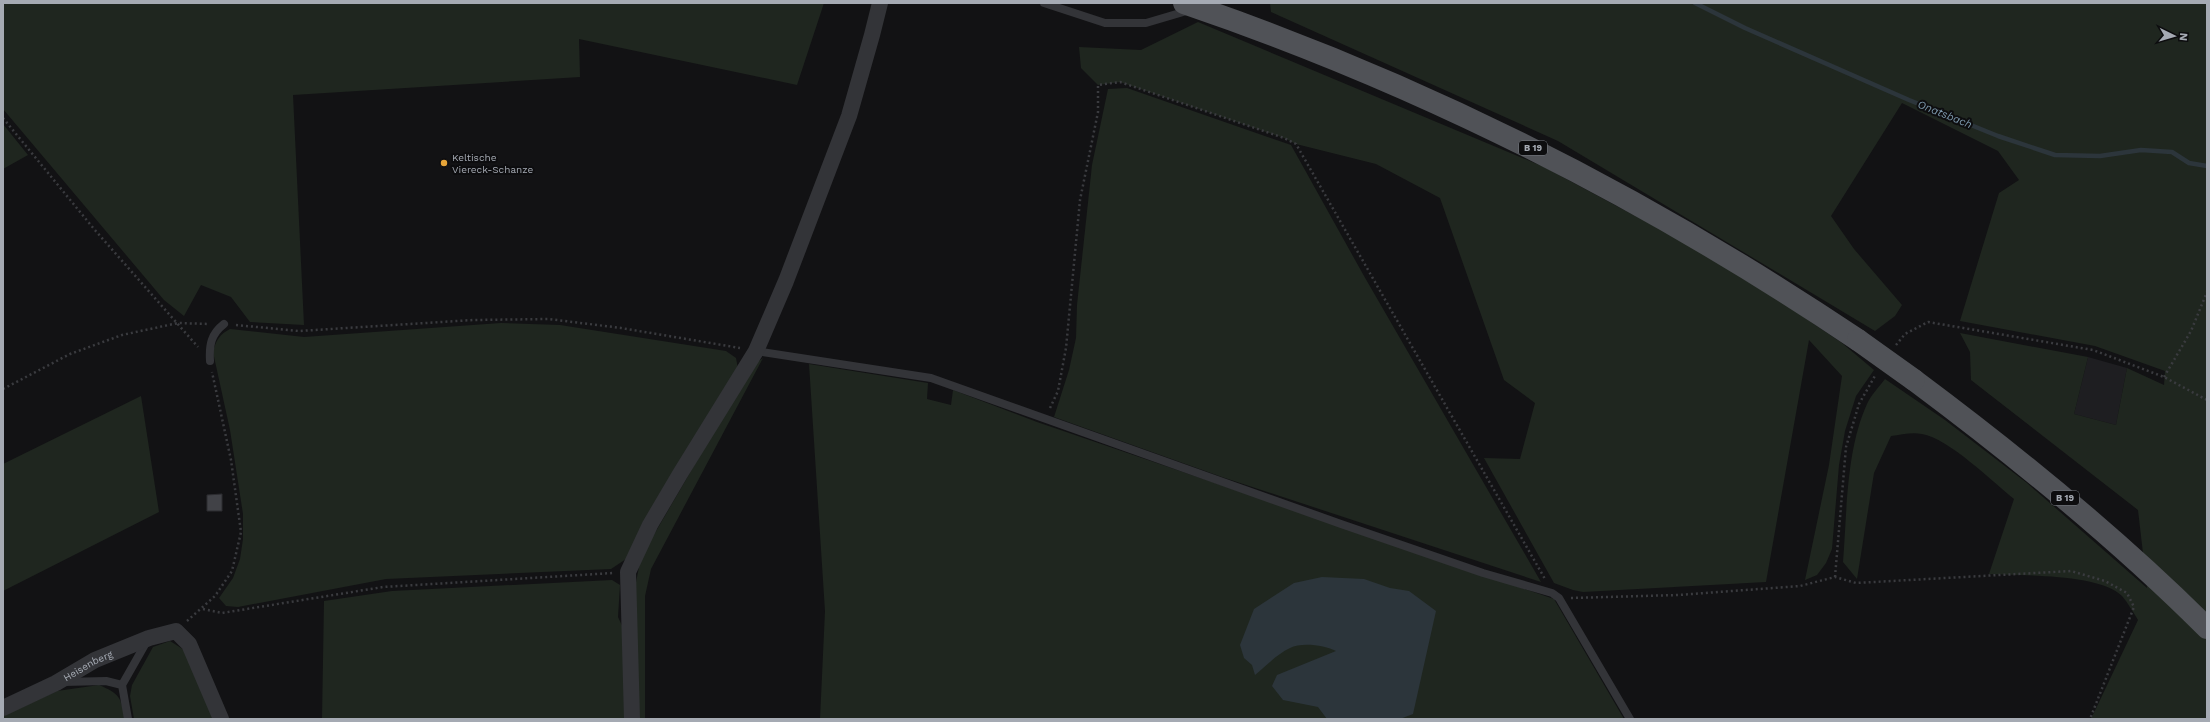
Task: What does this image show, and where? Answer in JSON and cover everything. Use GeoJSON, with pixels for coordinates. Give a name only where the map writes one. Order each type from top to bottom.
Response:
{"type":"FeatureCollection","features":[{"type":"Feature","properties":{"kind":"main road","name":"B 19"},"geometry":{"type":"LineString","coordinates":[[1192,5],[1371,74],[1473,119],[1605,185],[1733,259],[1858,340],[1972,423],[2079,510],[2139,563],[2207,628]]}},
{"type":"Feature","properties":{"kind":"street"},"geometry":{"type":"LineString","coordinates":[[632,719],[628,572],[650,525],[756,351],[786,281],[848,116],[872,36],[880,3]]}},
{"type":"Feature","properties":{"kind":"street","name":"Heisenberg"},"geometry":{"type":"LineString","coordinates":[[3,708],[56,683],[95,660],[150,638],[176,631],[189,644],[221,719]]}},
{"type":"Feature","properties":{"kind":"lane"},"geometry":{"type":"LineString","coordinates":[[1044,3],[1104,23],[1146,23],[1192,5]]}},
{"type":"Feature","properties":{"kind":"lane"},"geometry":{"type":"LineString","coordinates":[[210,361],[209,346],[215,331],[224,324]]}},
{"type":"Feature","properties":{"kind":"lane"},"geometry":{"type":"LineString","coordinates":[[756,351],[931,378],[1483,573],[1552,593],[1559,598],[1630,719]]}},
{"type":"Feature","properties":{"kind":"lane"},"geometry":{"type":"LineString","coordinates":[[128,719],[122,685],[150,638]]}},
{"type":"Feature","properties":{"kind":"lane"},"geometry":{"type":"LineString","coordinates":[[56,683],[106,681],[122,685]]}},
{"type":"Feature","properties":{"kind":"path"},"geometry":{"type":"LineString","coordinates":[[1044,419],[1058,391],[1066,348],[1080,200],[1098,112],[1098,84],[1120,82],[1284,138],[1296,144],[1552,593]]}},
{"type":"Feature","properties":{"kind":"path"},"geometry":{"type":"LineString","coordinates":[[3,118],[94,229],[210,361],[231,460],[241,532],[232,571],[215,596],[203,608],[222,613],[383,587],[628,572]]}},
{"type":"Feature","properties":{"kind":"path"},"geometry":{"type":"LineString","coordinates":[[2164,377],[2191,331],[2207,292]]}},
{"type":"Feature","properties":{"kind":"path"},"geometry":{"type":"LineString","coordinates":[[3,389],[85,349],[122,335],[178,323],[224,324],[299,331],[473,320],[549,319],[621,328],[756,351]]}},
{"type":"Feature","properties":{"kind":"path"},"geometry":{"type":"LineString","coordinates":[[1892,350],[1905,334],[1928,322],[2093,350],[2164,377],[2207,400]]}},
{"type":"Feature","properties":{"kind":"path"},"geometry":{"type":"LineString","coordinates":[[1835,576],[1846,447],[1859,404],[1880,367]]}},
{"type":"Feature","properties":{"kind":"path"},"geometry":{"type":"LineString","coordinates":[[1559,598],[1678,595],[1800,586],[1835,576],[1856,582],[2071,571],[2105,581],[2127,593],[2134,607],[2090,719]]}},
{"type":"Feature","properties":{"kind":"shaded area"},"geometry":{"type":"Polygon","coordinates":[[[3,3],[824,3],[797,85],[579,39],[580,77],[293,95],[304,325],[250,322],[231,297],[201,285],[184,316],[164,300],[3,109],[3,3]]]}},
{"type":"Feature","properties":{"kind":"shaded area"},"geometry":{"type":"Polygon","coordinates":[[[1270,3],[2207,3],[2207,719],[2091,719],[2138,620],[2122,596],[2111,589],[2096,583],[2059,577],[1989,574],[2014,499],[1957,452],[1933,437],[1914,433],[1891,436],[1874,473],[1857,579],[1843,562],[1851,461],[1855,441],[1867,404],[1885,379],[1945,420],[2027,483],[2147,588],[2138,510],[1971,380],[1970,352],[1960,333],[2088,357],[2074,414],[2116,425],[2127,368],[2164,385],[2165,371],[2095,346],[1960,321],[1999,193],[2019,180],[1998,151],[1902,103],[1831,216],[1854,249],[1902,305],[1895,316],[1875,331],[1558,141],[1271,12],[1270,3]]]}},
{"type":"Feature","properties":{"kind":"shaded area"},"geometry":{"type":"Polygon","coordinates":[[[1198,22],[1544,167],[1680,240],[1777,299],[1842,343],[1874,370],[1856,396],[1845,431],[1839,465],[1832,549],[1826,563],[1817,575],[1805,580],[1829,465],[1842,376],[1809,340],[1766,582],[1583,592],[1554,583],[1484,458],[1520,459],[1535,403],[1504,380],[1440,198],[1376,164],[1296,144],[1284,138],[1120,82],[1098,85],[1081,68],[1079,47],[1141,50],[1198,22]]]}},
{"type":"Feature","properties":{"kind":"shaded area"},"geometry":{"type":"Polygon","coordinates":[[[1127,88],[1291,145],[1364,276],[1541,582],[1222,477],[1054,417],[1069,370],[1076,338],[1077,305],[1092,165],[1108,89],[1127,88]]]}},
{"type":"Feature","properties":{"kind":"shaded area"},"geometry":{"type":"Polygon","coordinates":[[[3,124],[28,155],[3,169],[3,124]]]}},
{"type":"Feature","properties":{"kind":"shaded area"},"geometry":{"type":"Polygon","coordinates":[[[501,323],[560,325],[726,351],[736,358],[738,369],[629,557],[611,569],[386,579],[238,607],[226,606],[219,598],[233,578],[240,559],[243,539],[243,514],[230,430],[213,352],[221,335],[230,329],[304,337],[501,323]]]}},
{"type":"Feature","properties":{"kind":"shaded area"},"geometry":{"type":"Polygon","coordinates":[[[2088,357],[2127,368],[2116,425],[2074,414],[2088,357]]]}},
{"type":"Feature","properties":{"kind":"shaded area"},"geometry":{"type":"Polygon","coordinates":[[[763,358],[651,569],[645,596],[645,719],[638,719],[635,587],[641,557],[752,366],[763,358]]]}},
{"type":"Feature","properties":{"kind":"shaded area"},"geometry":{"type":"Polygon","coordinates":[[[809,364],[928,383],[927,399],[951,405],[953,390],[1037,422],[1554,599],[1624,719],[820,719],[825,611],[809,364]]]}},
{"type":"Feature","properties":{"kind":"shaded area"},"geometry":{"type":"Polygon","coordinates":[[[141,396],[159,512],[3,591],[3,464],[141,396]]]}},
{"type":"Feature","properties":{"kind":"shaded area"},"geometry":{"type":"Polygon","coordinates":[[[1322,577],[1364,579],[1390,588],[1409,591],[1436,611],[1413,714],[1400,719],[1327,719],[1318,707],[1283,700],[1272,686],[1277,675],[1336,651],[1326,647],[1313,645],[1295,646],[1276,657],[1255,675],[1252,665],[1244,658],[1240,645],[1254,609],[1294,583],[1322,577]]]}},
{"type":"Feature","properties":{"kind":"shaded area"},"geometry":{"type":"Polygon","coordinates":[[[612,580],[620,585],[618,617],[625,632],[626,719],[322,719],[324,601],[392,591],[612,580]]]}},
{"type":"Feature","properties":{"kind":"shaded area"},"geometry":{"type":"Polygon","coordinates":[[[170,641],[189,653],[217,719],[134,719],[130,696],[132,685],[153,647],[170,641]]]}},
{"type":"Feature","properties":{"kind":"shaded area"},"geometry":{"type":"Polygon","coordinates":[[[99,685],[111,691],[118,697],[121,701],[125,719],[3,719],[3,716],[57,691],[99,685]]]}},
{"type":"Feature","properties":{"kind":"building"},"geometry":{"type":"Polygon","coordinates":[[[222,494],[222,511],[207,511],[207,495],[222,494]]]}},
{"type":"Feature","properties":{"kind":"waterway","name":"Onatsbach"},"geometry":{"type":"LineString","coordinates":[[1695,3],[1745,28],[1909,100],[1998,136],[2055,155],[2100,156],[2141,150],[2172,152],[2189,163],[2207,166]]}},
{"type":"Feature","properties":{"kind":"place","name":"Keltische Viereck-Schanze"},"geometry":{"type":"Point","coordinates":[444,163]}}]}
